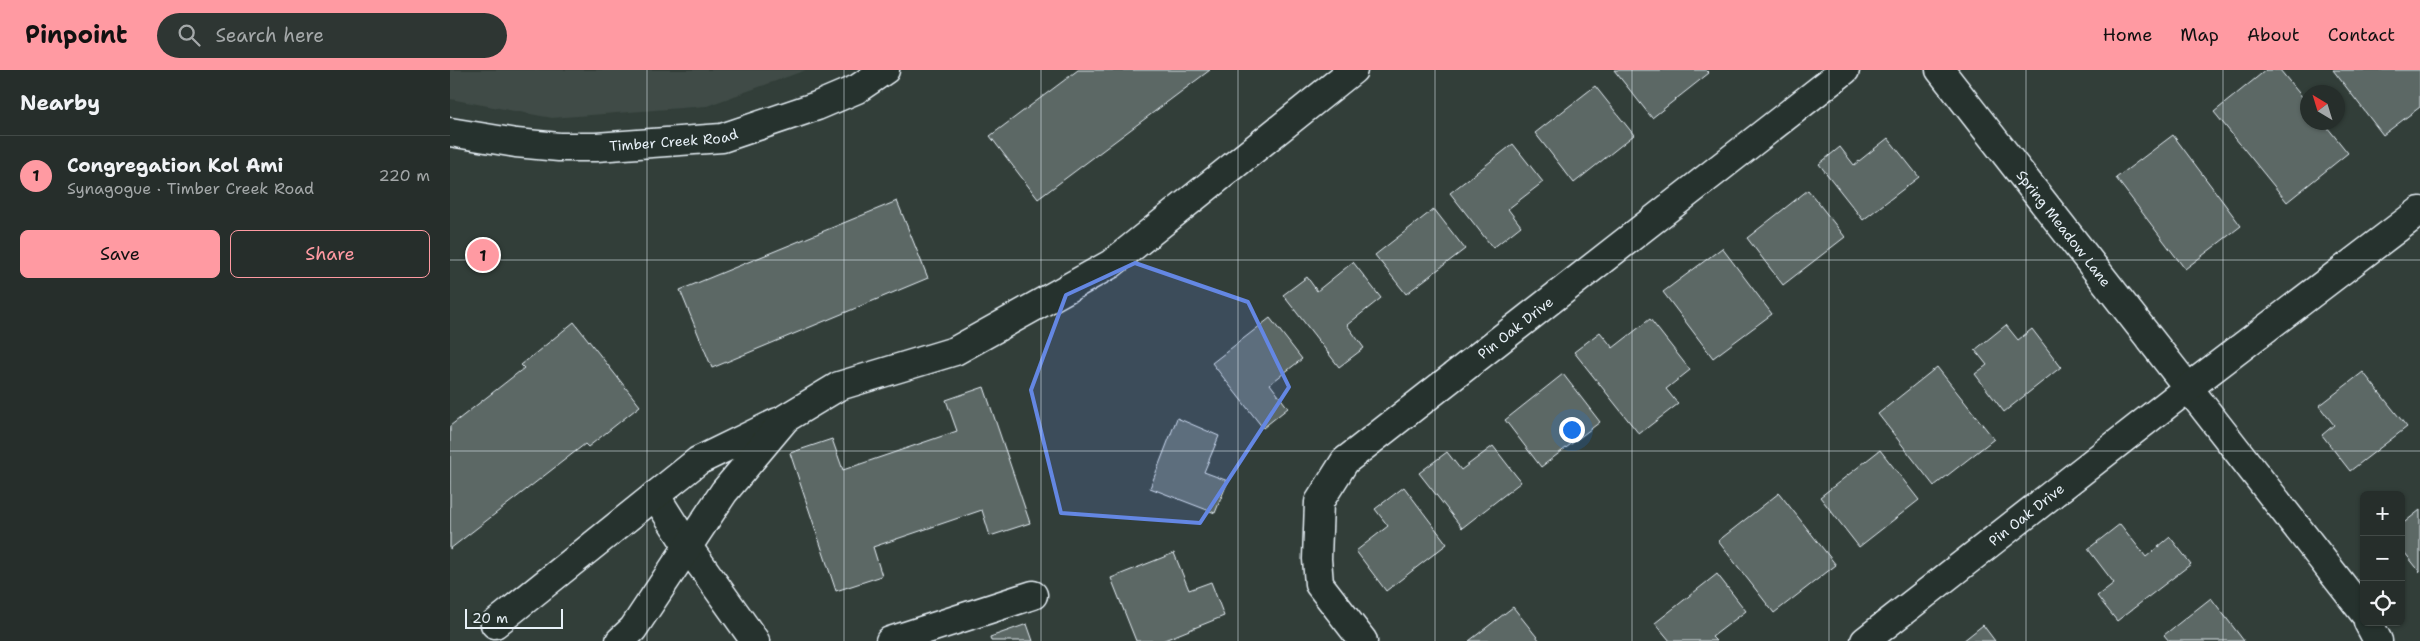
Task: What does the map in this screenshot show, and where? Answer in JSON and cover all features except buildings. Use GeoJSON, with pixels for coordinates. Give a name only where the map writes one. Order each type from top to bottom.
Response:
{"type":"FeatureCollection","features":[{"type":"Feature","properties":{"kind":"street","name":"Timber Creek Road"},"geometry":{"type":"LineString","coordinates":[[450,132],[516,143],[559,147],[596,147],[722,138],[817,106],[857,89],[885,70]]}},
{"type":"Feature","properties":{"kind":"street"},"geometry":{"type":"LineString","coordinates":[[495,624],[698,461],[786,418],[839,386],[955,351],[1111,264],[1353,70]]}},
{"type":"Feature","properties":{"kind":"street","name":"Pin Oak Drive"},"geometry":{"type":"LineString","coordinates":[[1363,641],[1319,584],[1316,559],[1319,502],[1345,461],[1845,70]]}},
{"type":"Feature","properties":{"kind":"street","name":"Spring Meadow Lane"},"geometry":{"type":"LineString","coordinates":[[1940,70],[2360,608]]}},
{"type":"Feature","properties":{"kind":"street"},"geometry":{"type":"LineString","coordinates":[[2188,388],[2420,211]]}},
{"type":"Feature","properties":{"kind":"street","name":"Pin Oak Drive"},"geometry":{"type":"LineString","coordinates":[[1865,641],[2188,388]]}},
{"type":"Feature","properties":{"kind":"street"},"geometry":{"type":"LineString","coordinates":[[620,641],[633,629],[724,492],[786,418]]}},
{"type":"Feature","properties":{"kind":"street"},"geometry":{"type":"LineString","coordinates":[[655,495],[688,547],[755,641]]}},
{"type":"Feature","properties":{"kind":"street"},"geometry":{"type":"LineString","coordinates":[[890,641],[1033,595]]}},
{"type":"Feature","properties":{"kind":"street"},"geometry":{"type":"LineString","coordinates":[[2370,626],[2378,641]]}},
{"type":"Feature","properties":{"kind":"highlighted area"},"geometry":{"type":"Polygon","coordinates":[[[1135,263],[1248,302],[1289,387],[1200,523],[1061,513],[1031,390],[1066,295],[1135,263]]]}},
{"type":"Feature","properties":{"kind":"shaded area"},"geometry":{"type":"Polygon","coordinates":[[[450,70],[806,70],[707,106],[552,118],[450,99],[450,70]]]}},
{"type":"Feature","properties":{"kind":"place","name":"Congregation Kol Ami"},"geometry":{"type":"Point","coordinates":[483,255]}}]}
